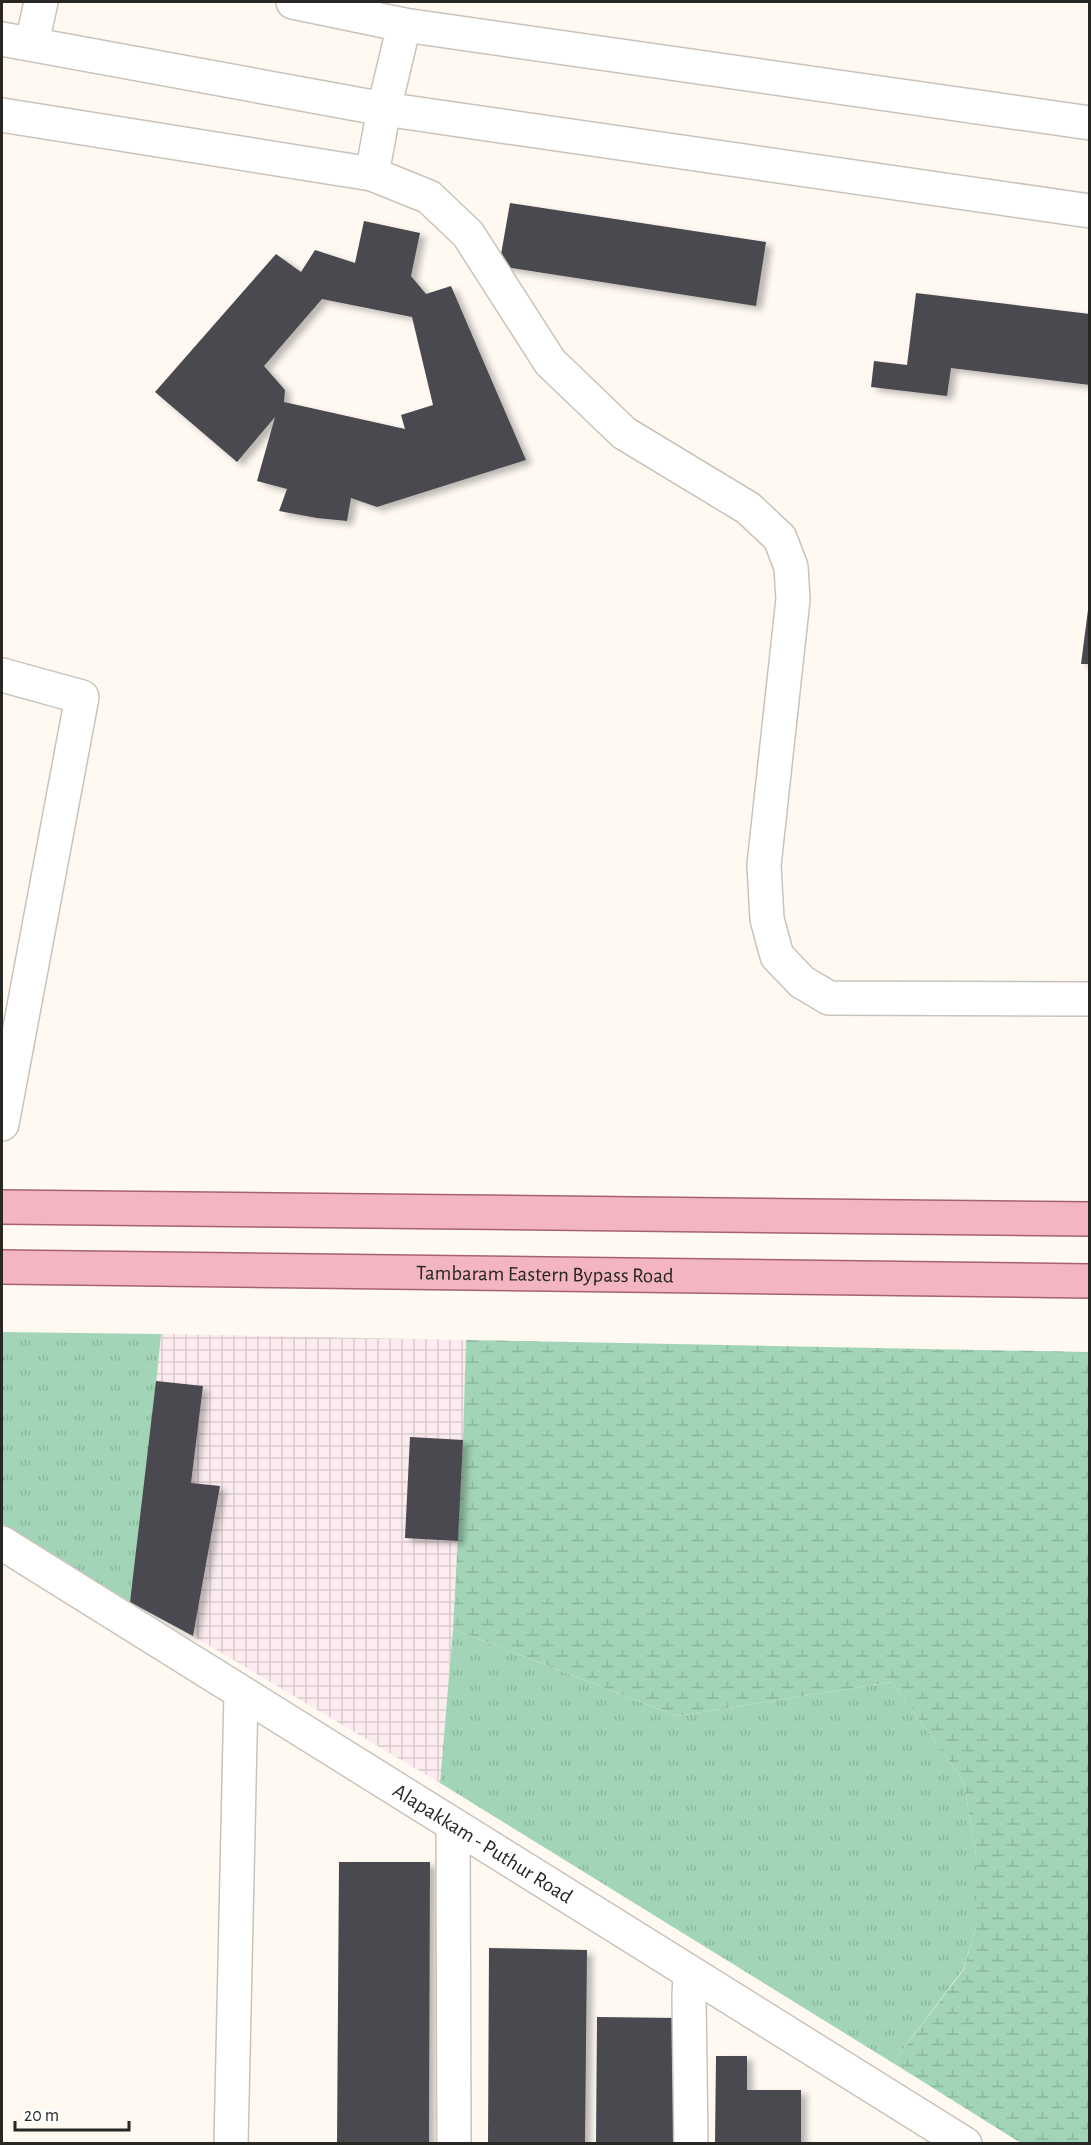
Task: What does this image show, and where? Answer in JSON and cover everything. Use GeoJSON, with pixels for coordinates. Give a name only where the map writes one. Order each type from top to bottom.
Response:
{"type":"FeatureCollection","features":[{"type":"Feature","properties":{"kind":"main road"},"geometry":{"type":"LineString","coordinates":[[2,1207],[1089,1219]]}},
{"type":"Feature","properties":{"kind":"main road","name":"Tambaram Eastern Bypass Road"},"geometry":{"type":"LineString","coordinates":[[2,1267],[1089,1281]]}},
{"type":"Feature","properties":{"kind":"street"},"geometry":{"type":"LineString","coordinates":[[40,2],[17,41],[384,110],[1089,211]]}},
{"type":"Feature","properties":{"kind":"street"},"geometry":{"type":"LineString","coordinates":[[293,2],[404,25],[1089,123]]}},
{"type":"Feature","properties":{"kind":"street"},"geometry":{"type":"LineString","coordinates":[[372,174],[404,25]]}},
{"type":"Feature","properties":{"kind":"street"},"geometry":{"type":"LineString","coordinates":[[2,115],[372,174],[429,197],[468,234],[550,362],[624,433],[748,508],[780,538],[791,567],[793,599],[764,865],[767,919],[777,956],[802,982],[830,998],[1089,999]]}},
{"type":"Feature","properties":{"kind":"street"},"geometry":{"type":"LineString","coordinates":[[2,675],[82,697],[2,1124]]}},
{"type":"Feature","properties":{"kind":"street","name":"Alapakkam - Puthur Road"},"geometry":{"type":"LineString","coordinates":[[12,1550],[961,2142]]}},
{"type":"Feature","properties":{"kind":"street"},"geometry":{"type":"LineString","coordinates":[[231,2144],[240,1694]]}},
{"type":"Feature","properties":{"kind":"street"},"geometry":{"type":"LineString","coordinates":[[453,1826],[454,2144]]}},
{"type":"Feature","properties":{"kind":"street"},"geometry":{"type":"LineString","coordinates":[[690,1972],[691,2144]]}},
{"type":"Feature","properties":{"kind":"shaded area"},"geometry":{"type":"Polygon","coordinates":[[[161,1334],[466,1340],[453,1629],[440,1783],[193,1636],[130,1602],[147,1477],[161,1334]]]}},
{"type":"Feature","properties":{"kind":"green space"},"geometry":{"type":"Polygon","coordinates":[[[2,1332],[161,1334],[147,1477],[130,1602],[2,1524],[2,1332]]]}},
{"type":"Feature","properties":{"kind":"green space"},"geometry":{"type":"Polygon","coordinates":[[[466,1340],[1089,1352],[1089,2143],[1021,2143],[893,2063],[964,1969],[976,1926],[976,1855],[964,1782],[892,1682],[677,1716],[453,1629],[466,1340]]]}},
{"type":"Feature","properties":{"kind":"green space"},"geometry":{"type":"Polygon","coordinates":[[[453,1629],[677,1716],[892,1682],[964,1782],[976,1855],[976,1926],[964,1968],[893,2063],[440,1783],[453,1629]]]}},
{"type":"Feature","properties":{"kind":"building"},"geometry":{"type":"Polygon","coordinates":[[[510,203],[766,242],[756,306],[499,266],[510,203]]]}},
{"type":"Feature","properties":{"kind":"building"},"geometry":{"type":"Polygon","coordinates":[[[364,221],[420,233],[411,276],[426,294],[451,286],[526,460],[377,507],[351,498],[347,521],[317,518],[279,511],[287,489],[257,481],[275,417],[237,462],[155,392],[276,254],[301,272],[315,250],[355,263],[364,221]],[[322,299],[264,366],[285,390],[284,402],[405,429],[401,415],[433,405],[412,317],[322,299]]]}},
{"type":"Feature","properties":{"kind":"building"},"geometry":{"type":"Polygon","coordinates":[[[916,293],[1090,314],[1090,385],[951,368],[947,396],[871,387],[874,361],[907,365],[916,293]]]}},
{"type":"Feature","properties":{"kind":"building"},"geometry":{"type":"Polygon","coordinates":[[[1088,610],[1090,610],[1090,664],[1081,664],[1088,610]]]}},
{"type":"Feature","properties":{"kind":"building"},"geometry":{"type":"Polygon","coordinates":[[[156,1381],[203,1386],[191,1483],[220,1486],[193,1636],[130,1602],[156,1381]]]}},
{"type":"Feature","properties":{"kind":"building"},"geometry":{"type":"Polygon","coordinates":[[[410,1437],[463,1440],[458,1541],[405,1538],[410,1437]]]}},
{"type":"Feature","properties":{"kind":"building"},"geometry":{"type":"Polygon","coordinates":[[[339,1862],[430,1862],[429,2144],[337,2144],[339,1862]]]}},
{"type":"Feature","properties":{"kind":"building"},"geometry":{"type":"Polygon","coordinates":[[[489,1948],[587,1950],[585,2144],[488,2144],[489,1948]]]}},
{"type":"Feature","properties":{"kind":"building"},"geometry":{"type":"Polygon","coordinates":[[[597,2017],[680,2018],[679,2144],[596,2144],[597,2017]]]}},
{"type":"Feature","properties":{"kind":"building"},"geometry":{"type":"Polygon","coordinates":[[[716,2056],[747,2056],[747,2090],[801,2090],[801,2144],[715,2144],[716,2056]]]}}]}
